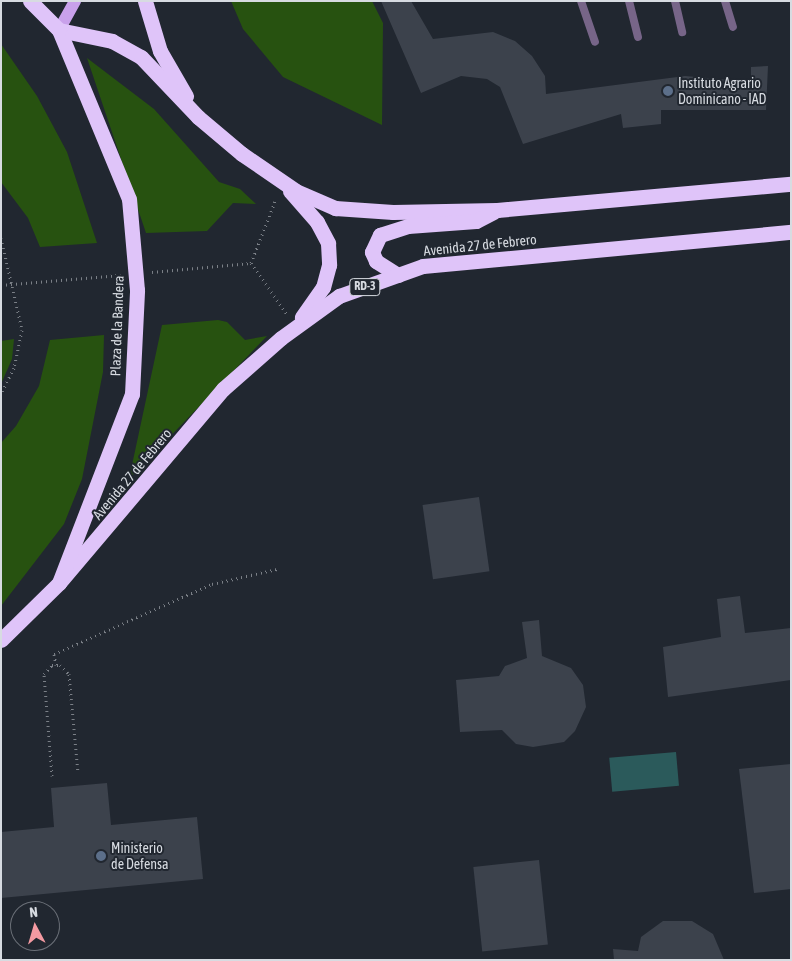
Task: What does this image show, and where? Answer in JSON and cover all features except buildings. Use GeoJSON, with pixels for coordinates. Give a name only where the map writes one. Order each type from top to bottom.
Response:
{"type":"FeatureCollection","features":[{"type":"Feature","properties":{"kind":"highway","name":"Plaza de la Bandera"},"geometry":{"type":"LineString","coordinates":[[1,640],[58,583],[132,394],[137,290],[129,199],[59,30],[30,1]]}},
{"type":"Feature","properties":{"kind":"highway"},"geometry":{"type":"LineString","coordinates":[[145,1],[160,51],[198,117]]}},
{"type":"Feature","properties":{"kind":"highway"},"geometry":{"type":"LineString","coordinates":[[59,30],[112,41],[141,57],[198,117],[282,181],[335,208],[393,212],[497,210],[791,184]]}},
{"type":"Feature","properties":{"kind":"highway"},"geometry":{"type":"LineString","coordinates":[[282,181],[317,222],[328,243],[329,265],[323,287],[296,327]]}},
{"type":"Feature","properties":{"kind":"highway"},"geometry":{"type":"LineString","coordinates":[[398,275],[376,261],[372,252],[380,235],[408,226],[476,221],[497,210]]}},
{"type":"Feature","properties":{"kind":"highway","name":"Avenida 27 de Febrero"},"geometry":{"type":"LineString","coordinates":[[58,583],[223,389],[296,327],[338,296],[423,266],[791,232]]}},
{"type":"Feature","properties":{"kind":"main road"},"geometry":{"type":"LineString","coordinates":[[59,30],[75,1]]}},
{"type":"Feature","properties":{"kind":"lane"},"geometry":{"type":"LineString","coordinates":[[582,1],[595,42]]}},
{"type":"Feature","properties":{"kind":"lane"},"geometry":{"type":"LineString","coordinates":[[629,1],[638,37]]}},
{"type":"Feature","properties":{"kind":"lane"},"geometry":{"type":"LineString","coordinates":[[675,1],[682,32]]}},
{"type":"Feature","properties":{"kind":"lane"},"geometry":{"type":"LineString","coordinates":[[725,1],[733,27]]}},
{"type":"Feature","properties":{"kind":"path"},"geometry":{"type":"LineString","coordinates":[[251,264],[282,181]]}},
{"type":"Feature","properties":{"kind":"path"},"geometry":{"type":"LineString","coordinates":[[1,238],[22,330],[14,368],[1,393]]}},
{"type":"Feature","properties":{"kind":"path"},"geometry":{"type":"LineString","coordinates":[[142,272],[251,264]]}},
{"type":"Feature","properties":{"kind":"path"},"geometry":{"type":"LineString","coordinates":[[251,264],[296,327]]}},
{"type":"Feature","properties":{"kind":"path"},"geometry":{"type":"LineString","coordinates":[[1,285],[132,273]]}},
{"type":"Feature","properties":{"kind":"path"},"geometry":{"type":"LineString","coordinates":[[56,665],[54,654],[212,584],[277,569]]}},
{"type":"Feature","properties":{"kind":"path"},"geometry":{"type":"LineString","coordinates":[[56,665],[65,668],[69,674],[78,773]]}},
{"type":"Feature","properties":{"kind":"path"},"geometry":{"type":"LineString","coordinates":[[52,776],[44,674],[56,665]]}},
{"type":"Feature","properties":{"kind":"green space"},"geometry":{"type":"Polygon","coordinates":[[[231,1],[372,1],[383,23],[382,125],[283,77],[243,29],[231,1]]]}},
{"type":"Feature","properties":{"kind":"green space"},"geometry":{"type":"Polygon","coordinates":[[[1,44],[37,96],[67,152],[97,243],[40,247],[28,218],[1,182],[1,44]]]}},
{"type":"Feature","properties":{"kind":"green space"},"geometry":{"type":"Polygon","coordinates":[[[87,58],[154,109],[219,182],[240,189],[256,204],[233,203],[207,231],[146,233],[87,58]]]}},
{"type":"Feature","properties":{"kind":"green space"},"geometry":{"type":"Polygon","coordinates":[[[218,320],[227,322],[245,340],[267,336],[129,479],[162,325],[218,320]]]}},
{"type":"Feature","properties":{"kind":"green space"},"geometry":{"type":"Polygon","coordinates":[[[104,335],[103,372],[82,479],[64,524],[1,606],[1,443],[16,426],[39,386],[50,340],[104,335]]]}},
{"type":"Feature","properties":{"kind":"green space"},"geometry":{"type":"Polygon","coordinates":[[[14,339],[12,359],[1,384],[1,341],[14,339]]]}},
{"type":"Feature","properties":{"kind":"shaded area"},"geometry":{"type":"Polygon","coordinates":[[[676,752],[679,786],[612,792],[609,758],[676,752]]]}},
{"type":"Feature","properties":{"kind":"place","name":"Instituto Agrario Dominicano - IAD"},"geometry":{"type":"Point","coordinates":[668,91]}},
{"type":"Feature","properties":{"kind":"place","name":"Ministerio de Defensa"},"geometry":{"type":"Point","coordinates":[101,856]}}]}
